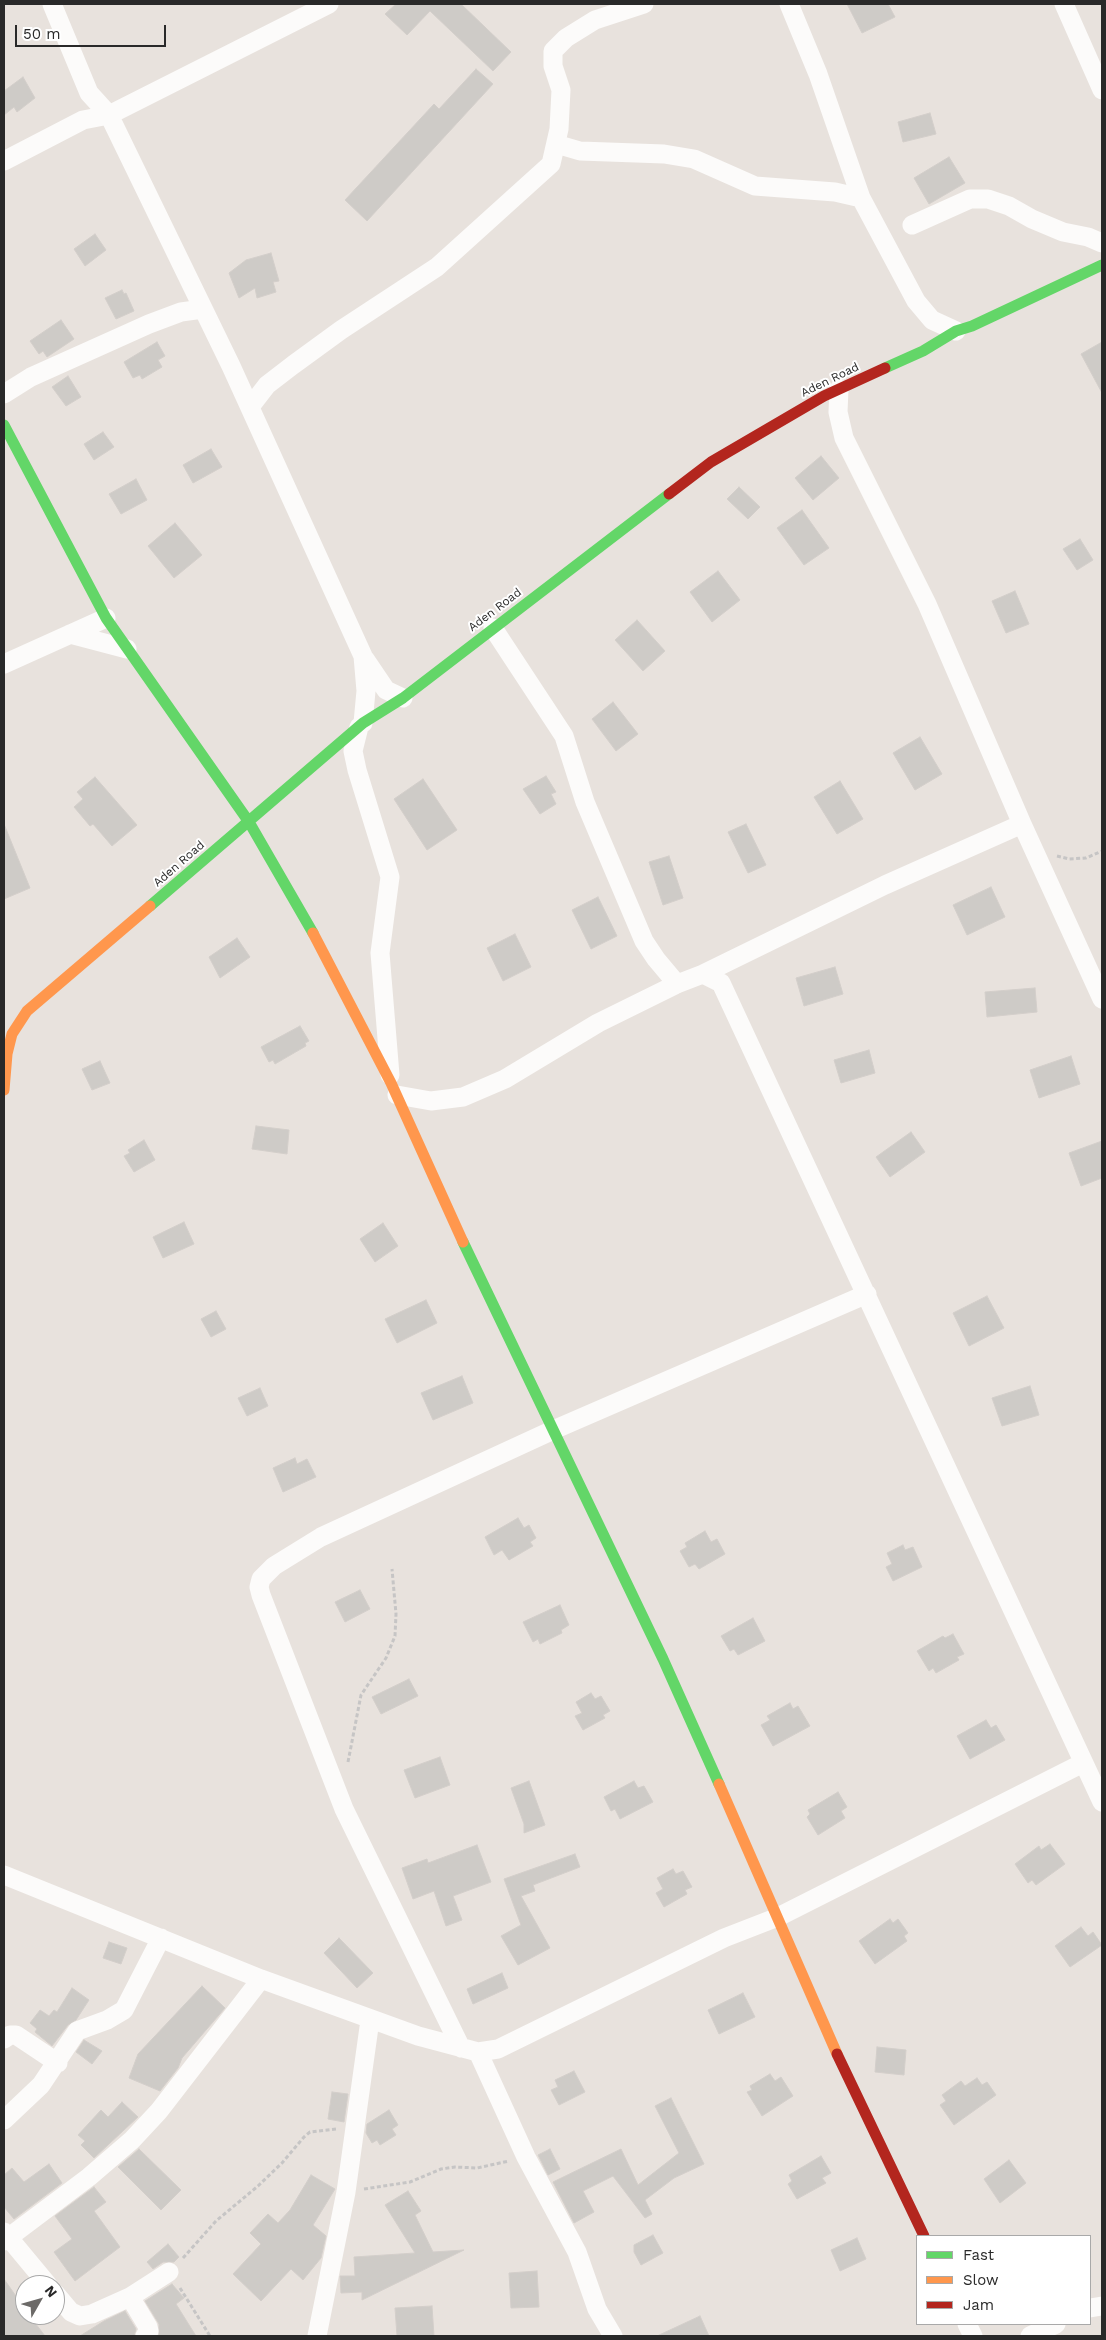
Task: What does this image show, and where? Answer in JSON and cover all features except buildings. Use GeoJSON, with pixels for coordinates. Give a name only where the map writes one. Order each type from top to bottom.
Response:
{"type":"FeatureCollection","features":[{"type":"Feature","properties":{"kind":"street"},"geometry":{"type":"LineString","coordinates":[[52,4],[89,94],[109,115],[250,407],[363,656],[386,690],[403,698]]}},
{"type":"Feature","properties":{"kind":"street"},"geometry":{"type":"LineString","coordinates":[[4,161],[83,120],[109,115],[291,11],[329,4]]}},
{"type":"Feature","properties":{"kind":"street"},"geometry":{"type":"LineString","coordinates":[[250,407],[267,385],[292,365],[341,330],[437,267],[551,164],[559,129],[561,90],[553,66],[553,51],[566,38],[595,20],[644,4]]}},
{"type":"Feature","properties":{"kind":"street"},"geometry":{"type":"LineString","coordinates":[[789,4],[818,74],[861,198],[916,301],[932,320],[956,331]]}},
{"type":"Feature","properties":{"kind":"street"},"geometry":{"type":"LineString","coordinates":[[1064,4],[1102,90]]}},
{"type":"Feature","properties":{"kind":"street"},"geometry":{"type":"LineString","coordinates":[[556,144],[580,151],[664,154],[694,159],[755,186],[836,192],[861,198]]}},
{"type":"Feature","properties":{"kind":"street"},"geometry":{"type":"LineString","coordinates":[[912,225],[970,199],[988,199],[1009,206],[1032,219],[1063,232],[1088,237],[1102,243]]}},
{"type":"Feature","properties":{"kind":"street","name":"Aden Road"},"geometry":{"type":"LineString","coordinates":[[4,1090],[7,1054],[12,1034],[27,1011],[361,725],[403,698],[493,628],[608,543],[711,462],[824,396],[923,351],[956,331],[972,326],[1102,265]]}},
{"type":"Feature","properties":{"kind":"street"},"geometry":{"type":"LineString","coordinates":[[4,394],[31,377],[149,324],[181,312],[203,309]]}},
{"type":"Feature","properties":{"kind":"street"},"geometry":{"type":"LineString","coordinates":[[839,389],[838,412],[844,438],[926,604],[1034,852],[1102,999]]}},
{"type":"Feature","properties":{"kind":"street"},"geometry":{"type":"LineString","coordinates":[[4,425],[106,618],[249,822],[330,964],[394,1089],[480,1281],[663,1659],[778,1917],[822,2021],[924,2235]]}},
{"type":"Feature","properties":{"kind":"street"},"geometry":{"type":"LineString","coordinates":[[4,664],[106,618]]}},
{"type":"Feature","properties":{"kind":"street"},"geometry":{"type":"LineString","coordinates":[[493,628],[564,736],[585,802],[644,941],[677,984]]}},
{"type":"Feature","properties":{"kind":"street"},"geometry":{"type":"LineString","coordinates":[[70,634],[128,649]]}},
{"type":"Feature","properties":{"kind":"street"},"geometry":{"type":"LineString","coordinates":[[363,656],[366,691],[361,725],[353,751],[357,770],[390,877],[380,953],[394,1089]]}},
{"type":"Feature","properties":{"kind":"street"},"geometry":{"type":"LineString","coordinates":[[394,1089],[431,1101],[463,1097],[505,1079],[598,1023],[677,984],[703,974],[885,885],[1022,824]]}},
{"type":"Feature","properties":{"kind":"street"},"geometry":{"type":"LineString","coordinates":[[703,974],[721,983],[1102,1802]]}},
{"type":"Feature","properties":{"kind":"street"},"geometry":{"type":"LineString","coordinates":[[613,2336],[597,2309],[577,2252],[469,2050],[344,1809],[259,1587],[261,1579],[274,1566],[321,1537],[551,1431],[867,1294]]}},
{"type":"Feature","properties":{"kind":"street"},"geometry":{"type":"LineString","coordinates":[[4,1875],[261,1979],[370,2020],[469,2050],[498,2049],[724,1938],[778,1917],[1083,1763]]}},
{"type":"Feature","properties":{"kind":"street"},"geometry":{"type":"LineString","coordinates":[[4,2120],[41,2085],[58,2062],[70,2038],[77,2031],[107,2020],[124,2010],[161,1938]]}},
{"type":"Feature","properties":{"kind":"street"},"geometry":{"type":"LineString","coordinates":[[39,2275],[5,2237],[89,2177],[132,2140],[159,2111],[261,1979]]}},
{"type":"Feature","properties":{"kind":"street"},"geometry":{"type":"LineString","coordinates":[[317,2336],[346,2192],[370,2020]]}},
{"type":"Feature","properties":{"kind":"street"},"geometry":{"type":"LineString","coordinates":[[4,2039],[10,2035],[16,2035],[58,2062]]}},
{"type":"Feature","properties":{"kind":"street"},"geometry":{"type":"LineString","coordinates":[[65,2305],[71,2312],[80,2316],[92,2314],[130,2297],[169,2272]]}},
{"type":"Feature","properties":{"kind":"street"},"geometry":{"type":"LineString","coordinates":[[130,2297],[148,2327],[149,2331],[145,2336]]}},
{"type":"Feature","properties":{"kind":"street"},"geometry":{"type":"LineString","coordinates":[[1030,2336],[1054,2325]]}},
{"type":"Feature","properties":{"kind":"path"},"geometry":{"type":"LineString","coordinates":[[1034,852],[1069,859],[1086,858],[1102,851]]}},
{"type":"Feature","properties":{"kind":"path"},"geometry":{"type":"LineString","coordinates":[[347,1772],[361,1695],[386,1658],[395,1636],[396,1614],[392,1569]]}},
{"type":"Feature","properties":{"kind":"path"},"geometry":{"type":"LineString","coordinates":[[210,2336],[169,2272],[216,2221],[282,2163],[304,2137],[317,2131],[354,2127]]}},
{"type":"Feature","properties":{"kind":"path"},"geometry":{"type":"LineString","coordinates":[[346,2192],[410,2182],[441,2169],[456,2167],[477,2168],[526,2157]]}},
{"type":"Feature","properties":{"kind":"traffic: fast"},"geometry":{"type":"LineString","coordinates":[[885,368],[923,351],[956,331],[972,326],[1102,265]]}},
{"type":"Feature","properties":{"kind":"traffic: fast"},"geometry":{"type":"LineString","coordinates":[[4,425],[106,618],[249,822],[313,933]]}},
{"type":"Feature","properties":{"kind":"traffic: fast"},"geometry":{"type":"LineString","coordinates":[[150,906],[363,723],[403,698],[669,494]]}},
{"type":"Feature","properties":{"kind":"traffic: fast"},"geometry":{"type":"LineString","coordinates":[[463,1242],[663,1659],[719,1784]]}},
{"type":"Feature","properties":{"kind":"traffic: slow"},"geometry":{"type":"LineString","coordinates":[[4,1090],[7,1054],[12,1034],[27,1011],[150,906]]}},
{"type":"Feature","properties":{"kind":"traffic: slow"},"geometry":{"type":"LineString","coordinates":[[313,933],[391,1083],[463,1242]]}},
{"type":"Feature","properties":{"kind":"traffic: slow"},"geometry":{"type":"LineString","coordinates":[[719,1784],[837,2054]]}},
{"type":"Feature","properties":{"kind":"traffic: jam"},"geometry":{"type":"LineString","coordinates":[[669,494],[711,462],[824,396],[885,368]]}},
{"type":"Feature","properties":{"kind":"traffic: jam"},"geometry":{"type":"LineString","coordinates":[[837,2054],[924,2235]]}}]}
